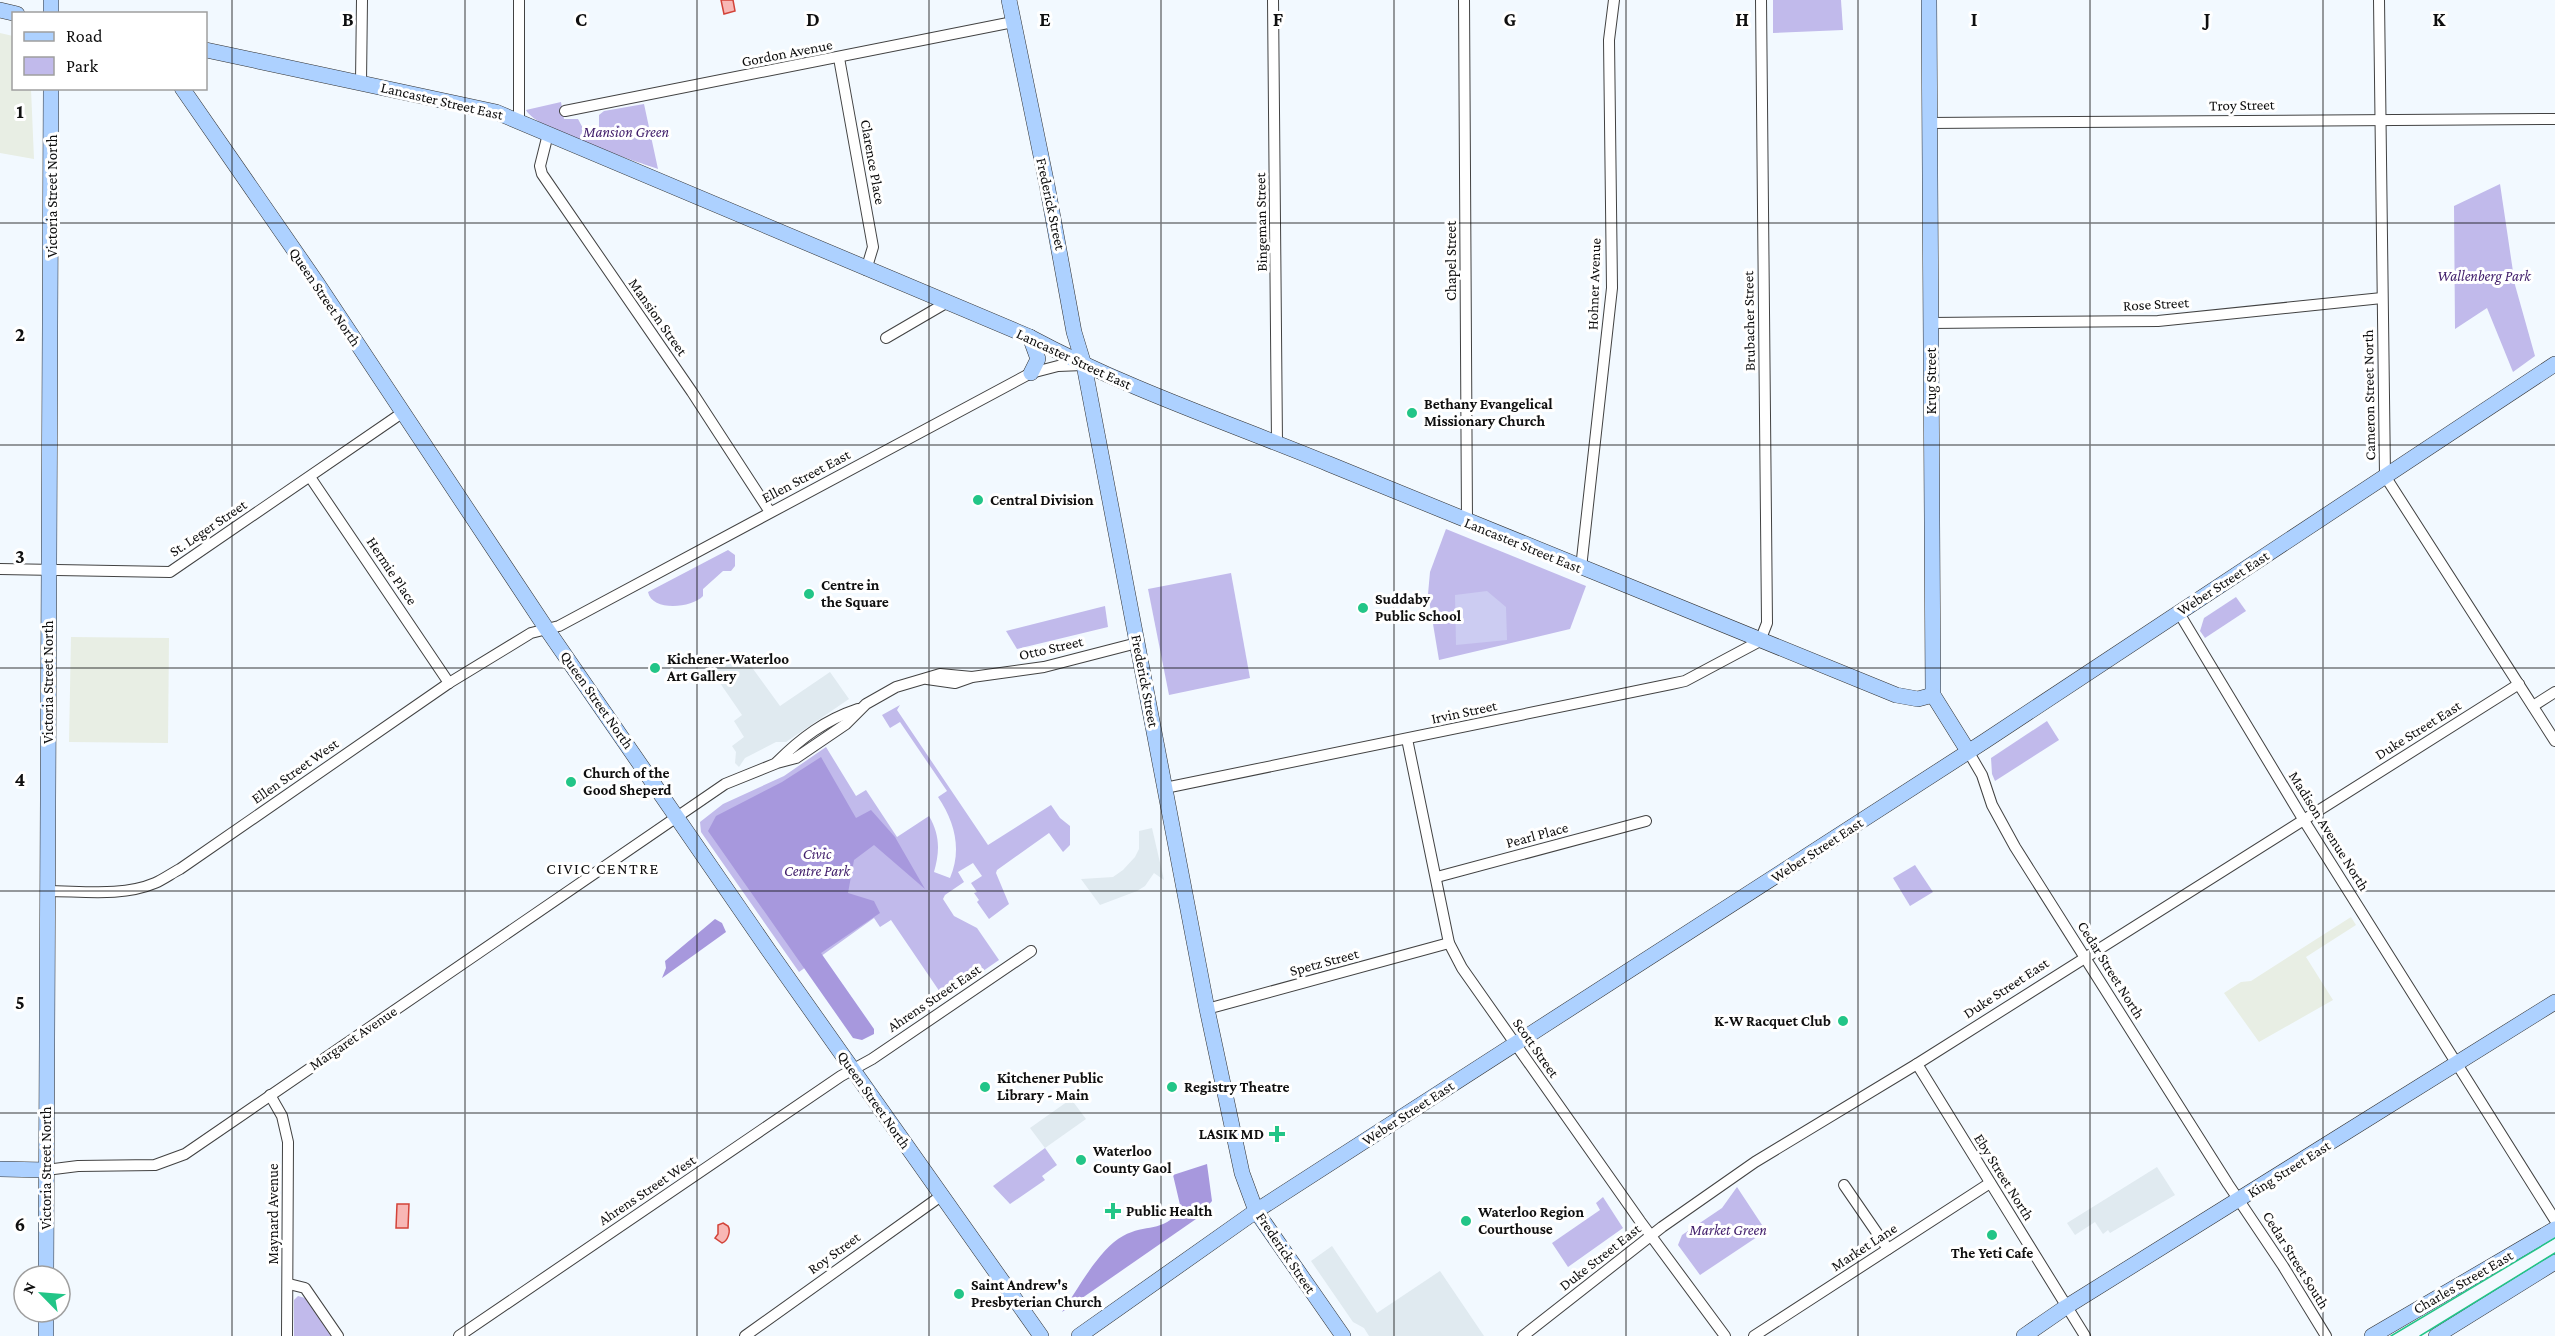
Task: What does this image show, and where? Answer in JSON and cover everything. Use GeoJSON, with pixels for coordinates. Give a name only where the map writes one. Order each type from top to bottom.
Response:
{"type":"FeatureCollection","features":[{"type":"Feature","properties":{"kind":"main road","name":"Frederick Street"},"geometry":{"type":"LineString","coordinates":[[1009,0],[1074,332],[1084,365],[1208,1010],[1242,1173],[1256,1211],[1343,1336]]}},
{"type":"Feature","properties":{"kind":"main road","name":"Krug Street"},"geometry":{"type":"LineString","coordinates":[[1929,0],[1933,695]]}},
{"type":"Feature","properties":{"kind":"main road","name":"Lancaster Street East"},"geometry":{"type":"LineString","coordinates":[[207,50],[496,112],[866,270],[1030,337],[1084,365],[1760,641],[1896,695],[1918,699],[1933,695]]}},
{"type":"Feature","properties":{"kind":"main road","name":"Victoria Street North"},"geometry":{"type":"LineString","coordinates":[[46,1264],[51,90]]}},
{"type":"Feature","properties":{"kind":"main road","name":"Queen Street North"},"geometry":{"type":"LineString","coordinates":[[183,90],[316,283],[546,628],[1041,1336]]}},
{"type":"Feature","properties":{"kind":"main road"},"geometry":{"type":"LineString","coordinates":[[1030,337],[1038,359],[1031,373]]}},
{"type":"Feature","properties":{"kind":"main road","name":"Weber Street East"},"geometry":{"type":"LineString","coordinates":[[1079,1336],[1256,1211],[1968,752],[2385,476],[2553,368]]}},
{"type":"Feature","properties":{"kind":"main road"},"geometry":{"type":"LineString","coordinates":[[1933,695],[1968,752]]}},
{"type":"Feature","properties":{"kind":"main road","name":"King Street East"},"geometry":{"type":"LineString","coordinates":[[2024,1336],[2066,1306],[2555,1002]]}},
{"type":"Feature","properties":{"kind":"main road","name":"Margaret Avenue"},"geometry":{"type":"LineString","coordinates":[[0,1169],[46,1170]]}},
{"type":"Feature","properties":{"kind":"main road","name":"Charles Street East"},"geometry":{"type":"LineString","coordinates":[[2372,1336],[2555,1229]]}},
{"type":"Feature","properties":{"kind":"main road","name":"Charles Street East"},"geometry":{"type":"LineString","coordinates":[[2436,1336],[2555,1262]]}},
{"type":"Feature","properties":{"kind":"street"},"geometry":{"type":"LineString","coordinates":[[361,82],[362,0]]}},
{"type":"Feature","properties":{"kind":"street"},"geometry":{"type":"LineString","coordinates":[[519,0],[519,121]]}},
{"type":"Feature","properties":{"kind":"street","name":"Bingeman Street"},"geometry":{"type":"LineString","coordinates":[[1273,0],[1277,443]]}},
{"type":"Feature","properties":{"kind":"street","name":"Chapel Street"},"geometry":{"type":"LineString","coordinates":[[1464,0],[1467,522]]}},
{"type":"Feature","properties":{"kind":"street","name":"Hohner Avenue"},"geometry":{"type":"LineString","coordinates":[[1581,568],[1612,288],[1609,40],[1614,0]]}},
{"type":"Feature","properties":{"kind":"street","name":"Brubacher Street"},"geometry":{"type":"LineString","coordinates":[[1760,641],[1767,623],[1761,0]]}},
{"type":"Feature","properties":{"kind":"street","name":"Cameron Street North"},"geometry":{"type":"LineString","coordinates":[[2379,0],[2385,476],[2555,741]]}},
{"type":"Feature","properties":{"kind":"street","name":"Gordon Avenue"},"geometry":{"type":"LineString","coordinates":[[565,111],[1013,22]]}},
{"type":"Feature","properties":{"kind":"street","name":"Clarence Place"},"geometry":{"type":"LineString","coordinates":[[839,58],[873,247],[866,270]]}},
{"type":"Feature","properties":{"kind":"street","name":"Troy Street"},"geometry":{"type":"LineString","coordinates":[[1929,123],[2555,119]]}},
{"type":"Feature","properties":{"kind":"street","name":"Mansion Street"},"geometry":{"type":"LineString","coordinates":[[548,134],[540,166],[542,174],[692,392],[770,512]]}},
{"type":"Feature","properties":{"kind":"street","name":"Rose Street"},"geometry":{"type":"LineString","coordinates":[[1931,323],[2158,321],[2382,298]]}},
{"type":"Feature","properties":{"kind":"street"},"geometry":{"type":"LineString","coordinates":[[885,338],[946,303]]}},
{"type":"Feature","properties":{"kind":"street","name":"Ellen Street East"},"geometry":{"type":"LineString","coordinates":[[546,628],[560,626],[1031,373],[1058,366],[1084,365]]}},
{"type":"Feature","properties":{"kind":"street","name":"St. Leger Street"},"geometry":{"type":"LineString","coordinates":[[0,569],[170,572],[402,413]]}},
{"type":"Feature","properties":{"kind":"street","name":"Hermie Place"},"geometry":{"type":"LineString","coordinates":[[310,477],[449,683]]}},
{"type":"Feature","properties":{"kind":"street","name":"Madison Avenue North"},"geometry":{"type":"LineString","coordinates":[[2179,613],[2303,819],[2555,1220]]}},
{"type":"Feature","properties":{"kind":"street","name":"Ellen Street West"},"geometry":{"type":"LineString","coordinates":[[47,891],[109,892],[134,889],[155,883],[180,869],[449,683],[531,633],[546,628]]}},
{"type":"Feature","properties":{"kind":"street","name":"Irvin Street"},"geometry":{"type":"LineString","coordinates":[[1165,788],[1685,681],[1760,641]]}},
{"type":"Feature","properties":{"kind":"street","name":"Otto Street"},"geometry":{"type":"LineString","coordinates":[[677,817],[725,784],[777,763],[813,729],[836,716],[859,708],[896,687],[940,674],[972,678],[1044,667],[1137,643]]}},
{"type":"Feature","properties":{"kind":"street","name":"Duke Street East"},"geometry":{"type":"LineString","coordinates":[[1523,1336],[1651,1236],[1755,1162],[1917,1064],[2084,956],[2519,684]]}},
{"type":"Feature","properties":{"kind":"street"},"geometry":{"type":"LineString","coordinates":[[2533,706],[2555,692]]}},
{"type":"Feature","properties":{"kind":"street","name":"Scott Street"},"geometry":{"type":"LineString","coordinates":[[1407,739],[1449,943],[1462,968],[1514,1045],[1725,1336]]}},
{"type":"Feature","properties":{"kind":"street","name":"Cedar Street North"},"geometry":{"type":"LineString","coordinates":[[1968,752],[1979,768],[1992,805],[2015,847],[2239,1200]]}},
{"type":"Feature","properties":{"kind":"street","name":"Margaret Avenue"},"geometry":{"type":"LineString","coordinates":[[46,1170],[78,1166],[155,1165],[185,1154],[677,817]]}},
{"type":"Feature","properties":{"kind":"street","name":"Pearl Place"},"geometry":{"type":"LineString","coordinates":[[1437,877],[1646,821]]}},
{"type":"Feature","properties":{"kind":"street","name":"Spetz Street"},"geometry":{"type":"LineString","coordinates":[[1208,1010],[1449,943]]}},
{"type":"Feature","properties":{"kind":"street","name":"Ahrens Street East"},"geometry":{"type":"LineString","coordinates":[[853,1069],[872,1059],[1030,951]]}},
{"type":"Feature","properties":{"kind":"street","name":"Eby Street North"},"geometry":{"type":"LineString","coordinates":[[1917,1064],[2085,1336]]}},
{"type":"Feature","properties":{"kind":"street","name":"Ahrens Street West"},"geometry":{"type":"LineString","coordinates":[[459,1336],[853,1069]]}},
{"type":"Feature","properties":{"kind":"street","name":"Maynard Avenue"},"geometry":{"type":"LineString","coordinates":[[270,1095],[282,1116],[288,1142],[287,1336]]}},
{"type":"Feature","properties":{"kind":"street","name":"Market Lane"},"geometry":{"type":"LineString","coordinates":[[1754,1336],[1990,1183]]}},
{"type":"Feature","properties":{"kind":"street"},"geometry":{"type":"LineString","coordinates":[[1844,1185],[1888,1249]]}},
{"type":"Feature","properties":{"kind":"street","name":"Roy Street"},"geometry":{"type":"LineString","coordinates":[[745,1336],[941,1196]]}},
{"type":"Feature","properties":{"kind":"street","name":"Cedar Street South"},"geometry":{"type":"LineString","coordinates":[[2239,1200],[2326,1336]]}},
{"type":"Feature","properties":{"kind":"street"},"geometry":{"type":"LineString","coordinates":[[289,1284],[305,1288],[338,1336]]}},
{"type":"Feature","properties":{"kind":"shaded area"},"geometry":{"type":"Polygon","coordinates":[[[721,0],[733,0],[735,11],[724,14],[721,0]]]}},
{"type":"Feature","properties":{"kind":"shaded area"},"geometry":{"type":"Polygon","coordinates":[[[0,33],[12,36],[12,90],[31,90],[34,159],[0,153],[0,33]]]}},
{"type":"Feature","properties":{"kind":"shaded area"},"geometry":{"type":"Polygon","coordinates":[[[1487,591],[1506,607],[1507,640],[1456,645],[1455,595],[1487,591]]]}},
{"type":"Feature","properties":{"kind":"shaded area"},"geometry":{"type":"Polygon","coordinates":[[[71,637],[169,638],[168,743],[69,742],[71,637]]]}},
{"type":"Feature","properties":{"kind":"shaded area"},"geometry":{"type":"Polygon","coordinates":[[[740,651],[780,706],[830,672],[849,699],[786,742],[776,742],[745,758],[739,767],[735,763],[736,752],[732,746],[744,737],[734,721],[742,715],[711,670],[740,651]]]}},
{"type":"Feature","properties":{"kind":"shaded area"},"geometry":{"type":"Polygon","coordinates":[[[1152,828],[1164,880],[1154,873],[1145,886],[1137,891],[1100,905],[1081,879],[1113,877],[1123,870],[1139,849],[1139,831],[1152,828]]]}},
{"type":"Feature","properties":{"kind":"shaded area"},"geometry":{"type":"Polygon","coordinates":[[[2351,917],[2356,925],[2306,957],[2333,1000],[2259,1042],[2224,993],[2241,982],[2251,981],[2351,917]]]}},
{"type":"Feature","properties":{"kind":"shaded area"},"geometry":{"type":"Polygon","coordinates":[[[1071,1099],[1086,1119],[1045,1148],[1030,1128],[1071,1099]]]}},
{"type":"Feature","properties":{"kind":"shaded area"},"geometry":{"type":"Polygon","coordinates":[[[2157,1167],[2175,1195],[2110,1233],[2108,1230],[2103,1234],[2095,1222],[2075,1235],[2067,1223],[2157,1167]]]}},
{"type":"Feature","properties":{"kind":"shaded area"},"geometry":{"type":"Polygon","coordinates":[[[397,1204],[409,1204],[408,1228],[396,1228],[397,1204]]]}},
{"type":"Feature","properties":{"kind":"shaded area"},"geometry":{"type":"Polygon","coordinates":[[[723,1223],[728,1226],[729,1230],[727,1238],[722,1243],[715,1238],[718,1234],[718,1225],[723,1223]]]}},
{"type":"Feature","properties":{"kind":"shaded area"},"geometry":{"type":"Polygon","coordinates":[[[1332,1246],[1377,1313],[1440,1271],[1484,1336],[1369,1336],[1364,1328],[1353,1322],[1311,1261],[1332,1246]]]}},
{"type":"Feature","properties":{"kind":"green space"},"geometry":{"type":"Polygon","coordinates":[[[1773,0],[1841,0],[1843,30],[1773,33],[1773,0]]]}},
{"type":"Feature","properties":{"kind":"green space","name":"Mansion Green"},"geometry":{"type":"Polygon","coordinates":[[[561,102],[564,119],[578,119],[585,132],[599,130],[599,115],[604,111],[644,104],[658,169],[566,135],[534,118],[526,110],[561,102]]]}},
{"type":"Feature","properties":{"kind":"green space","name":"Wallenberg Park"},"geometry":{"type":"Polygon","coordinates":[[[2500,184],[2515,285],[2535,356],[2513,372],[2487,308],[2455,329],[2454,206],[2500,184]]]}},
{"type":"Feature","properties":{"kind":"green space"},"geometry":{"type":"Polygon","coordinates":[[[1446,529],[1586,586],[1570,629],[1439,660],[1428,594],[1430,572],[1446,529]]]}},
{"type":"Feature","properties":{"kind":"green space"},"geometry":{"type":"Polygon","coordinates":[[[728,550],[735,555],[735,566],[731,571],[723,571],[703,589],[703,596],[698,600],[673,606],[657,603],[651,598],[648,592],[728,550]]]}},
{"type":"Feature","properties":{"kind":"green space"},"geometry":{"type":"Polygon","coordinates":[[[1231,573],[1250,678],[1169,695],[1148,589],[1231,573]]]}},
{"type":"Feature","properties":{"kind":"green space"},"geometry":{"type":"Polygon","coordinates":[[[2236,597],[2246,611],[2205,638],[2200,631],[2204,618],[2236,597]]]}},
{"type":"Feature","properties":{"kind":"green space"},"geometry":{"type":"Polygon","coordinates":[[[1105,606],[1108,627],[1017,649],[1006,631],[1105,606]]]}},
{"type":"Feature","properties":{"kind":"green space","name":"Civic Centre Park"},"geometry":{"type":"Polygon","coordinates":[[[900,705],[897,710],[988,845],[1051,805],[1060,818],[1070,826],[1070,845],[1063,852],[1049,833],[997,870],[996,873],[1009,904],[989,919],[977,902],[979,900],[974,893],[977,892],[971,883],[982,876],[973,863],[958,872],[964,882],[945,895],[943,899],[954,916],[977,928],[999,960],[944,998],[891,920],[880,927],[874,918],[799,972],[701,832],[700,822],[723,804],[784,776],[826,747],[856,796],[866,790],[897,837],[929,816],[938,843],[934,872],[950,878],[956,857],[955,836],[949,816],[938,797],[947,791],[900,722],[890,728],[882,715],[900,705]]]}},
{"type":"Feature","properties":{"kind":"green space"},"geometry":{"type":"Polygon","coordinates":[[[2047,721],[2059,740],[1995,781],[1991,758],[2047,721]]]}},
{"type":"Feature","properties":{"kind":"green space","name":"Civic Centre Park"},"geometry":{"type":"Polygon","coordinates":[[[821,757],[856,818],[871,810],[895,837],[925,889],[874,845],[854,860],[848,893],[874,901],[880,913],[821,953],[874,1029],[874,1034],[862,1040],[853,1038],[708,831],[716,816],[782,782],[821,757]]]}},
{"type":"Feature","properties":{"kind":"green space"},"geometry":{"type":"Polygon","coordinates":[[[1915,865],[1933,892],[1910,906],[1893,878],[1915,865]]]}},
{"type":"Feature","properties":{"kind":"green space"},"geometry":{"type":"Polygon","coordinates":[[[715,919],[722,923],[726,932],[662,978],[666,968],[665,961],[715,919]]]}},
{"type":"Feature","properties":{"kind":"green space"},"geometry":{"type":"Polygon","coordinates":[[[1045,1148],[1057,1165],[1042,1176],[1045,1180],[1010,1204],[993,1186],[1045,1148]]]}},
{"type":"Feature","properties":{"kind":"green space"},"geometry":{"type":"Polygon","coordinates":[[[1207,1164],[1212,1201],[1196,1219],[1062,1312],[1090,1270],[1114,1242],[1131,1232],[1167,1222],[1181,1209],[1173,1175],[1207,1164]]]}},
{"type":"Feature","properties":{"kind":"green space","name":"Market Green"},"geometry":{"type":"Polygon","coordinates":[[[1737,1187],[1766,1231],[1700,1275],[1678,1245],[1682,1235],[1722,1208],[1737,1187]]]}},
{"type":"Feature","properties":{"kind":"green space"},"geometry":{"type":"Polygon","coordinates":[[[1603,1197],[1623,1228],[1568,1267],[1552,1243],[1600,1210],[1596,1203],[1603,1197]]]}},
{"type":"Feature","properties":{"kind":"green space"},"geometry":{"type":"Polygon","coordinates":[[[298,1296],[305,1298],[331,1336],[294,1336],[294,1300],[298,1296]]]}},
{"type":"Feature","properties":{"kind":"tram line"},"geometry":{"type":"LineString","coordinates":[[2391,1336],[2555,1238]]}},
{"type":"Feature","properties":{"kind":"tram line"},"geometry":{"type":"LineString","coordinates":[[2420,1336],[2555,1253]]}},
{"type":"Feature","properties":{"kind":"place","name":"Bethany Evangelical Missionary Church"},"geometry":{"type":"Point","coordinates":[1412,413]}},
{"type":"Feature","properties":{"kind":"place","name":"Central Division"},"geometry":{"type":"Point","coordinates":[978,500]}},
{"type":"Feature","properties":{"kind":"place","name":"Centre in the Square"},"geometry":{"type":"Point","coordinates":[809,594]}},
{"type":"Feature","properties":{"kind":"place","name":"Suddaby Public School"},"geometry":{"type":"Point","coordinates":[1363,608]}},
{"type":"Feature","properties":{"kind":"place","name":"Kichener-Waterloo Art Gallery"},"geometry":{"type":"Point","coordinates":[655,668]}},
{"type":"Feature","properties":{"kind":"place","name":"Church of the Good Sheperd"},"geometry":{"type":"Point","coordinates":[571,782]}},
{"type":"Feature","properties":{"kind":"place","name":"K-W Racquet Club"},"geometry":{"type":"Point","coordinates":[1843,1021]}},
{"type":"Feature","properties":{"kind":"place","name":"Kitchener Public Library - Main"},"geometry":{"type":"Point","coordinates":[985,1087]}},
{"type":"Feature","properties":{"kind":"place","name":"Registry Theatre"},"geometry":{"type":"Point","coordinates":[1172,1087]}},
{"type":"Feature","properties":{"kind":"place","name":"LASIK MD"},"geometry":{"type":"Point","coordinates":[1277,1134]}},
{"type":"Feature","properties":{"kind":"place","name":"Waterloo County Gaol"},"geometry":{"type":"Point","coordinates":[1081,1160]}},
{"type":"Feature","properties":{"kind":"place","name":"Public Health"},"geometry":{"type":"Point","coordinates":[1113,1211]}},
{"type":"Feature","properties":{"kind":"place","name":"Waterloo Region Courthouse"},"geometry":{"type":"Point","coordinates":[1466,1221]}},
{"type":"Feature","properties":{"kind":"place","name":"The Yeti Cafe"},"geometry":{"type":"Point","coordinates":[1992,1235]}},
{"type":"Feature","properties":{"kind":"place","name":"Saint Andrew's Presbyterian Church"},"geometry":{"type":"Point","coordinates":[959,1294]}},
{"type":"Feature","properties":{"kind":"district","name":"CIVIC CENTRE"},"geometry":{"type":"Point","coordinates":[603,868]}}]}
